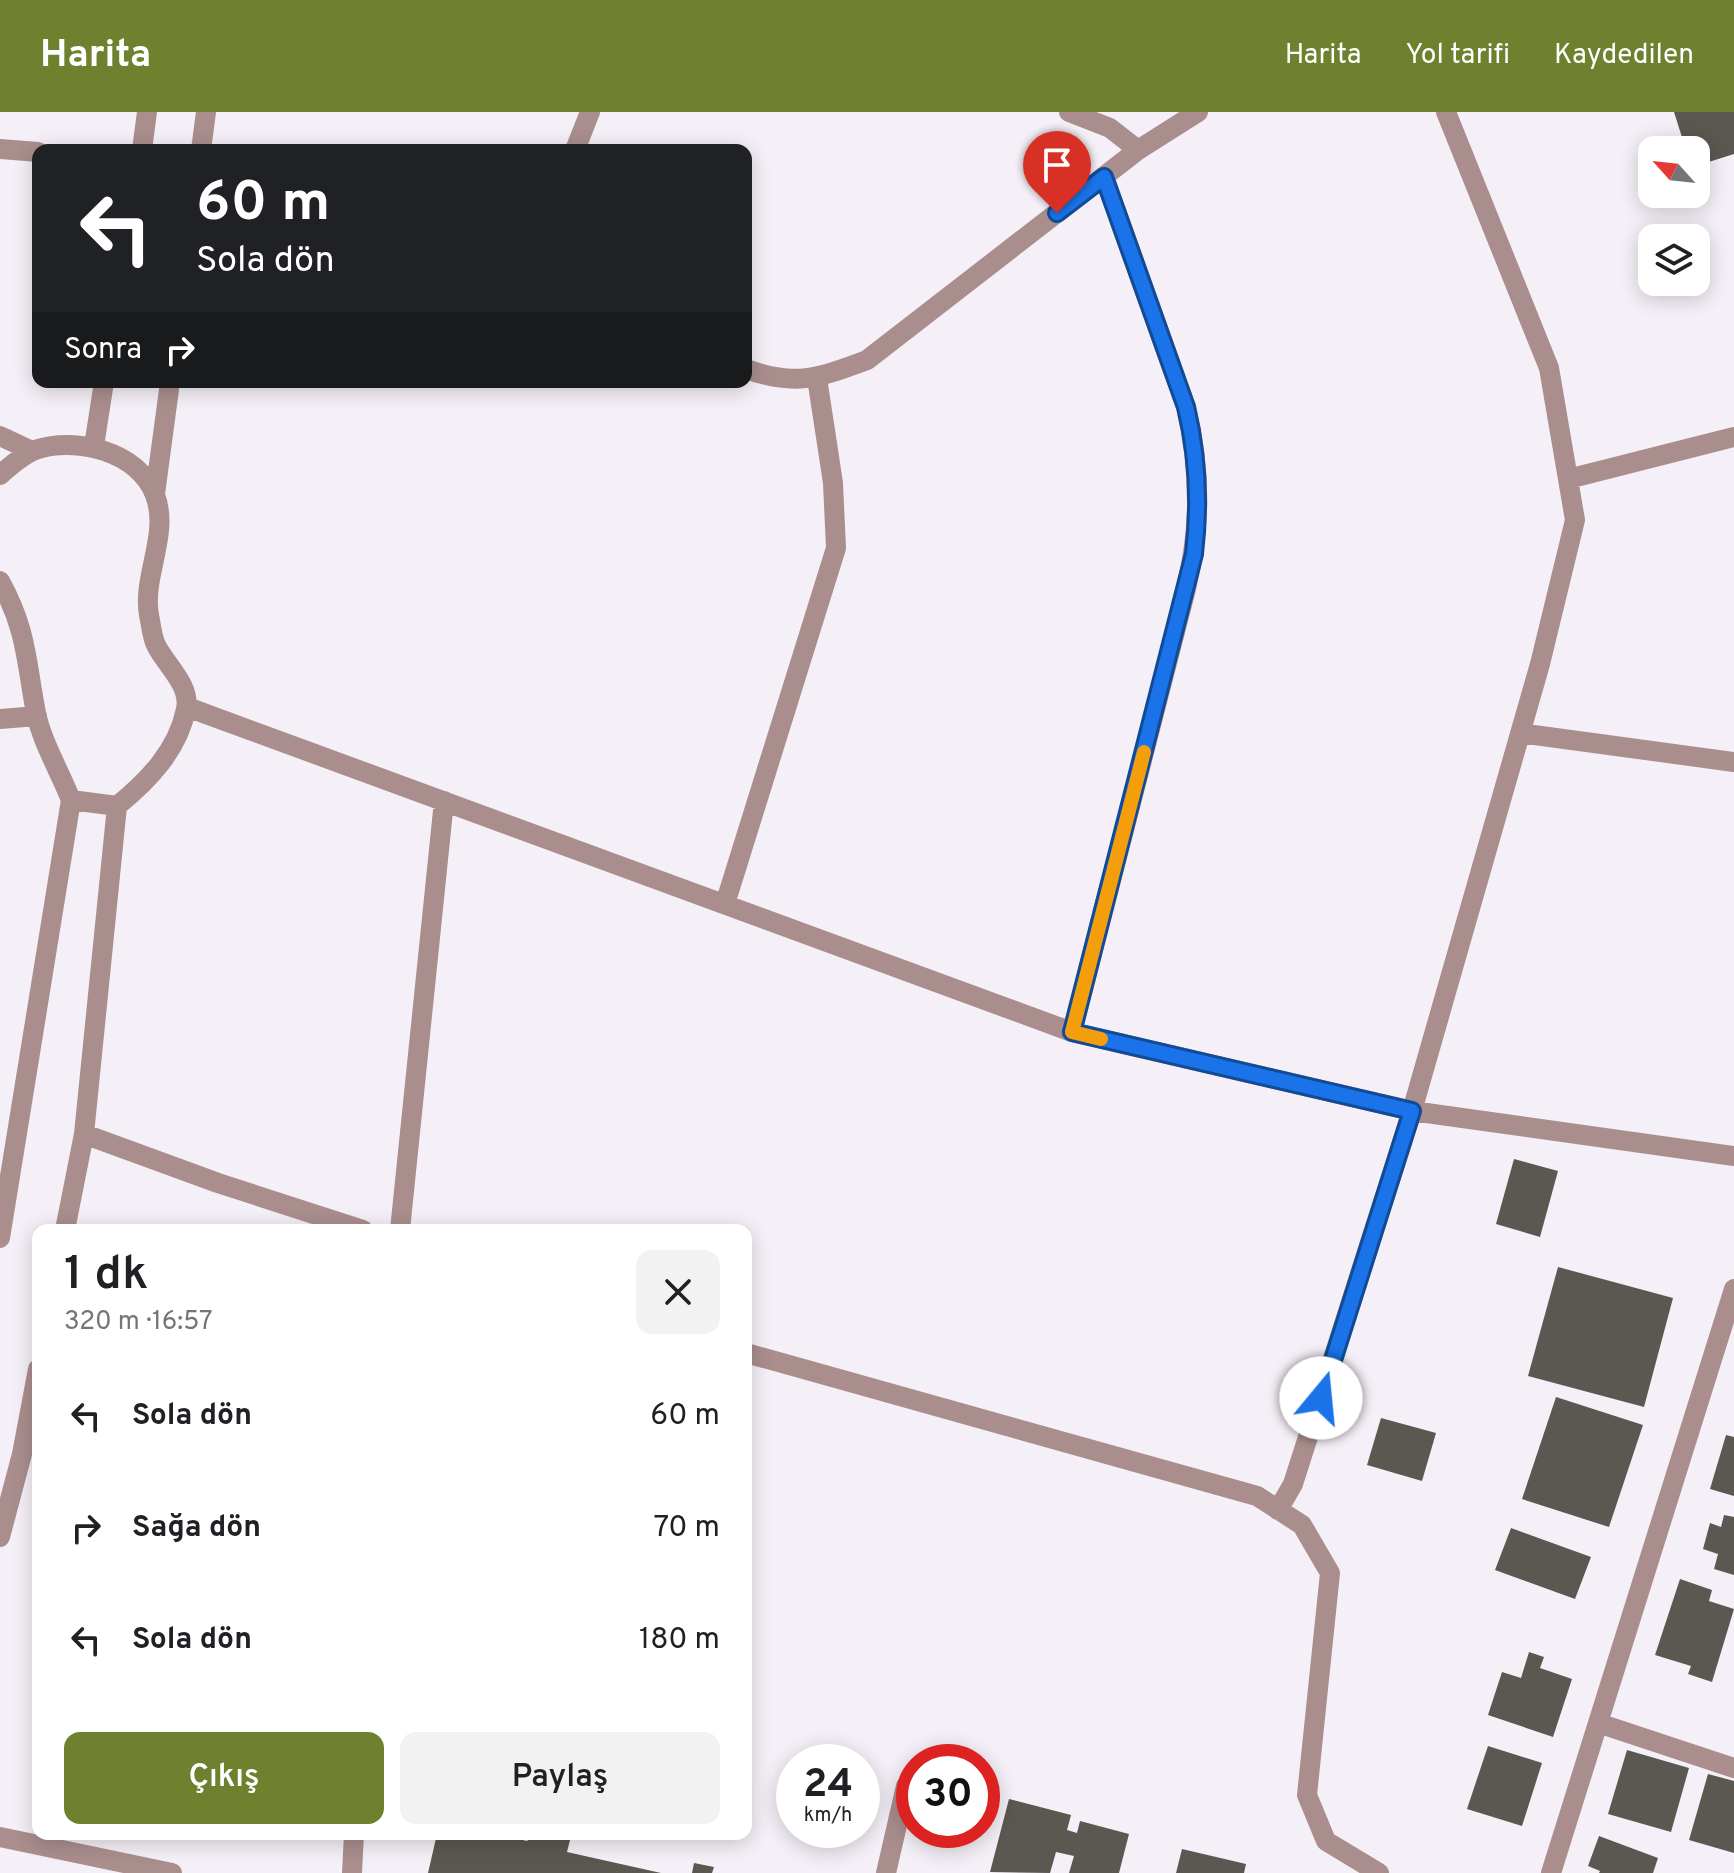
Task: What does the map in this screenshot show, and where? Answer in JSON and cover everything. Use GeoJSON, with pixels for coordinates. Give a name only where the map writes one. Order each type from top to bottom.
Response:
{"type":"FeatureCollection","features":[{"type":"Feature","properties":{"kind":"street"},"geometry":{"type":"LineString","coordinates":[[143,144],[147,112]]}},
{"type":"Feature","properties":{"kind":"street"},"geometry":{"type":"LineString","coordinates":[[202,144],[206,112]]}},
{"type":"Feature","properties":{"kind":"street"},"geometry":{"type":"LineString","coordinates":[[577,144],[590,112]]}},
{"type":"Feature","properties":{"kind":"street"},"geometry":{"type":"LineString","coordinates":[[1069,112],[1110,128],[1138,150]]}},
{"type":"Feature","properties":{"kind":"street"},"geometry":{"type":"LineString","coordinates":[[752,371],[774,379],[817,378],[867,360],[1138,150],[1198,112]]}},
{"type":"Feature","properties":{"kind":"street"},"geometry":{"type":"LineString","coordinates":[[1278,1510],[1293,1484],[1412,1111],[1520,733],[1575,520],[1549,368],[1446,112]]}},
{"type":"Feature","properties":{"kind":"street"},"geometry":{"type":"LineString","coordinates":[[0,149],[32,152]]}},
{"type":"Feature","properties":{"kind":"street"},"geometry":{"type":"LineString","coordinates":[[1072,1032],[1186,589],[1199,519],[1195,445],[1186,407],[1104,177]]}},
{"type":"Feature","properties":{"kind":"street"},"geometry":{"type":"LineString","coordinates":[[725,904],[836,548],[833,483],[817,378]]}},
{"type":"Feature","properties":{"kind":"street"},"geometry":{"type":"LineString","coordinates":[[94,446],[103,388]]}},
{"type":"Feature","properties":{"kind":"street"},"geometry":{"type":"LineString","coordinates":[[66,1224],[84,1134],[117,806],[146,782],[172,747],[187,707],[176,674],[155,644],[148,611],[159,534],[155,494],[169,388]]}},
{"type":"Feature","properties":{"kind":"street"},"geometry":{"type":"LineString","coordinates":[[0,436],[32,451]]}},
{"type":"Feature","properties":{"kind":"street"},"geometry":{"type":"LineString","coordinates":[[1568,479],[1734,437]]}},
{"type":"Feature","properties":{"kind":"street"},"geometry":{"type":"LineString","coordinates":[[0,475],[32,451],[60,443],[94,446],[124,460],[155,494]]}},
{"type":"Feature","properties":{"kind":"street"},"geometry":{"type":"LineString","coordinates":[[0,581],[19,621],[30,662],[37,716],[71,800],[10,1113],[0,1238]]}},
{"type":"Feature","properties":{"kind":"street"},"geometry":{"type":"LineString","coordinates":[[187,707],[1072,1032],[1412,1111],[1734,1156]]}},
{"type":"Feature","properties":{"kind":"street"},"geometry":{"type":"LineString","coordinates":[[0,719],[37,716]]}},
{"type":"Feature","properties":{"kind":"street"},"geometry":{"type":"LineString","coordinates":[[1520,733],[1734,762]]}},
{"type":"Feature","properties":{"kind":"street"},"geometry":{"type":"LineString","coordinates":[[71,800],[117,806]]}},
{"type":"Feature","properties":{"kind":"street"},"geometry":{"type":"LineString","coordinates":[[401,1224],[444,801]]}},
{"type":"Feature","properties":{"kind":"street"},"geometry":{"type":"LineString","coordinates":[[84,1134],[218,1183],[344,1224]]}},
{"type":"Feature","properties":{"kind":"street"},"geometry":{"type":"LineString","coordinates":[[1551,1873],[1734,1289]]}},
{"type":"Feature","properties":{"kind":"street"},"geometry":{"type":"LineString","coordinates":[[752,1355],[1257,1496],[1302,1525],[1330,1573],[1307,1795],[1326,1841],[1379,1873]]}},
{"type":"Feature","properties":{"kind":"street"},"geometry":{"type":"LineString","coordinates":[[0,1537],[22,1454],[32,1401]]}},
{"type":"Feature","properties":{"kind":"street"},"geometry":{"type":"LineString","coordinates":[[1598,1723],[1734,1768]]}},
{"type":"Feature","properties":{"kind":"street"},"geometry":{"type":"LineString","coordinates":[[886,1873],[896,1830]]}},
{"type":"Feature","properties":{"kind":"street"},"geometry":{"type":"LineString","coordinates":[[0,1837],[172,1873]]}},
{"type":"Feature","properties":{"kind":"street"},"geometry":{"type":"LineString","coordinates":[[352,1873],[354,1840]]}},
{"type":"Feature","properties":{"kind":"building"},"geometry":{"type":"Polygon","coordinates":[[[1674,112],[1734,112],[1734,154],[1710,162],[1710,136],[1682,136],[1674,112]]]}},
{"type":"Feature","properties":{"kind":"building"},"geometry":{"type":"Polygon","coordinates":[[[1514,1159],[1558,1171],[1540,1237],[1496,1224],[1514,1159]]]}},
{"type":"Feature","properties":{"kind":"building"},"geometry":{"type":"Polygon","coordinates":[[[1558,1267],[1673,1298],[1644,1407],[1528,1376],[1558,1267]]]}},
{"type":"Feature","properties":{"kind":"building"},"geometry":{"type":"Polygon","coordinates":[[[1556,1397],[1643,1425],[1609,1527],[1522,1499],[1556,1397]]]}},
{"type":"Feature","properties":{"kind":"building"},"geometry":{"type":"Polygon","coordinates":[[[1381,1418],[1436,1433],[1422,1481],[1367,1465],[1381,1418]]]}},
{"type":"Feature","properties":{"kind":"building"},"geometry":{"type":"Polygon","coordinates":[[[1726,1435],[1734,1437],[1734,1496],[1710,1489],[1726,1435]]]}},
{"type":"Feature","properties":{"kind":"building"},"geometry":{"type":"Polygon","coordinates":[[[1724,1515],[1734,1517],[1734,1575],[1714,1569],[1718,1554],[1703,1549],[1710,1523],[1721,1527],[1724,1515]]]}},
{"type":"Feature","properties":{"kind":"building"},"geometry":{"type":"Polygon","coordinates":[[[1511,1528],[1591,1557],[1575,1599],[1495,1570],[1511,1528]]]}},
{"type":"Feature","properties":{"kind":"building"},"geometry":{"type":"Polygon","coordinates":[[[1680,1579],[1712,1590],[1709,1601],[1734,1609],[1712,1682],[1688,1674],[1691,1666],[1655,1655],[1680,1579]]]}},
{"type":"Feature","properties":{"kind":"building"},"geometry":{"type":"Polygon","coordinates":[[[1529,1652],[1544,1657],[1540,1668],[1572,1679],[1553,1737],[1488,1715],[1502,1672],[1521,1678],[1529,1652]]]}},
{"type":"Feature","properties":{"kind":"building"},"geometry":{"type":"Polygon","coordinates":[[[1488,1746],[1542,1763],[1522,1826],[1467,1809],[1488,1746]]]}},
{"type":"Feature","properties":{"kind":"building"},"geometry":{"type":"Polygon","coordinates":[[[1627,1750],[1689,1768],[1671,1832],[1608,1814],[1627,1750]]]}},
{"type":"Feature","properties":{"kind":"building"},"geometry":{"type":"Polygon","coordinates":[[[1708,1774],[1734,1781],[1734,1853],[1689,1840],[1708,1774]]]}},
{"type":"Feature","properties":{"kind":"building"},"geometry":{"type":"Polygon","coordinates":[[[1009,1799],[1071,1815],[1067,1830],[1077,1833],[1080,1821],[1129,1834],[1119,1873],[1069,1873],[1074,1856],[1056,1852],[1050,1873],[990,1872],[996,1848],[1000,1848],[1000,1834],[1009,1799]]]}},
{"type":"Feature","properties":{"kind":"building"},"geometry":{"type":"Polygon","coordinates":[[[1599,1836],[1658,1858],[1653,1873],[1599,1873],[1588,1866],[1599,1836]]]}},
{"type":"Feature","properties":{"kind":"building"},"geometry":{"type":"Polygon","coordinates":[[[436,1840],[570,1840],[567,1852],[661,1873],[428,1873],[436,1840]]]}},
{"type":"Feature","properties":{"kind":"building"},"geometry":{"type":"Polygon","coordinates":[[[1182,1849],[1246,1864],[1244,1873],[1176,1873],[1182,1849]]]}},
{"type":"Feature","properties":{"kind":"building"},"geometry":{"type":"Polygon","coordinates":[[[694,1863],[714,1867],[712,1873],[692,1873],[694,1863]]]}},
{"type":"Feature","properties":{"kind":"slow traffic"},"geometry":{"type":"LineString","coordinates":[[1101,1039],[1072,1032],[1144,752]]}},
{"type":"Feature","properties":{"kind":"route"},"geometry":{"type":"LineString","coordinates":[[1057,213],[1104,177],[1186,407],[1195,445],[1199,483],[1199,519],[1194,554],[1072,1032],[1412,1111],[1321,1398]]}}]}
